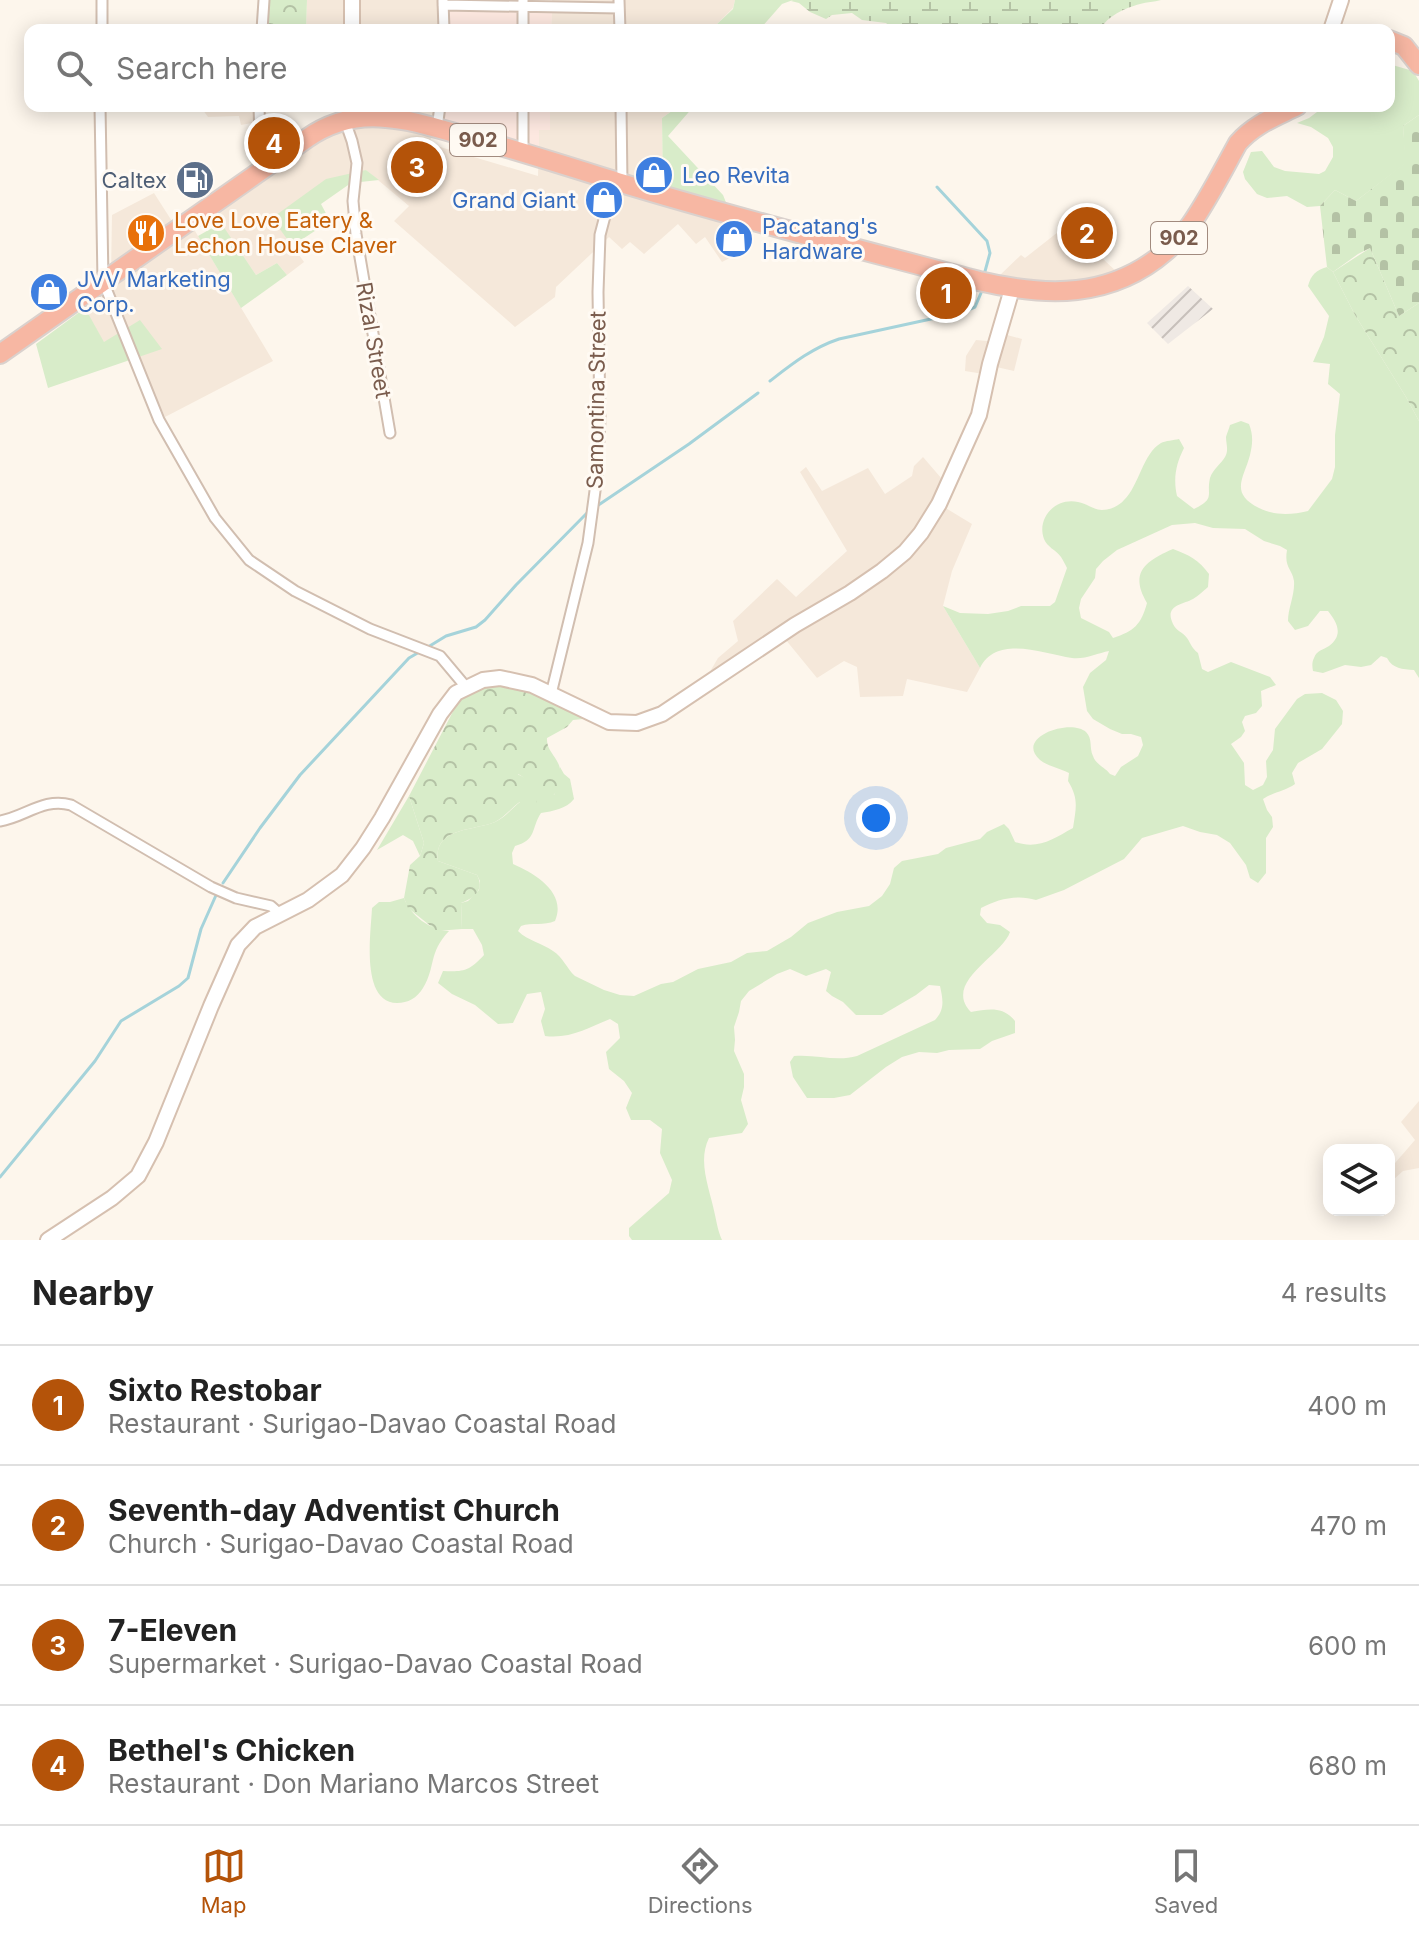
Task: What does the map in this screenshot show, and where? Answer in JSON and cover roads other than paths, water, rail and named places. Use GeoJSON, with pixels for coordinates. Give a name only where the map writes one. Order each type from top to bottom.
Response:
{"type":"FeatureCollection","features":[{"type":"Feature","properties":{"kind":"highway"},"geometry":{"type":"LineString","coordinates":[[1395,42],[1404,46],[1419,65]]}},
{"type":"Feature","properties":{"kind":"highway","name":"902"},"geometry":{"type":"LineString","coordinates":[[0,354],[345,113],[437,128],[746,219],[1012,289],[1047,292],[1110,284],[1150,264],[1190,225],[1238,143],[1248,132],[1284,112]]}},
{"type":"Feature","properties":{"kind":"street"},"geometry":{"type":"LineString","coordinates":[[102,0],[102,24]]}},
{"type":"Feature","properties":{"kind":"street"},"geometry":{"type":"LineString","coordinates":[[262,24],[264,0]]}},
{"type":"Feature","properties":{"kind":"street"},"geometry":{"type":"LineString","coordinates":[[352,0],[352,24]]}},
{"type":"Feature","properties":{"kind":"street"},"geometry":{"type":"LineString","coordinates":[[1333,24],[1341,0]]}},
{"type":"Feature","properties":{"kind":"street"},"geometry":{"type":"LineString","coordinates":[[444,24],[443,2],[619,4],[620,24]]}},
{"type":"Feature","properties":{"kind":"street"},"geometry":{"type":"LineString","coordinates":[[523,3],[523,24]]}},
{"type":"Feature","properties":{"kind":"street"},"geometry":{"type":"LineString","coordinates":[[100,112],[103,281],[159,420],[215,518],[249,560],[295,591],[370,629],[440,656],[466,687]]}},
{"type":"Feature","properties":{"kind":"street"},"geometry":{"type":"LineString","coordinates":[[259,112],[261,171]]}},
{"type":"Feature","properties":{"kind":"street"},"geometry":{"type":"LineString","coordinates":[[437,128],[439,112]]}},
{"type":"Feature","properties":{"kind":"street"},"geometry":{"type":"LineString","coordinates":[[523,112],[523,152]]}},
{"type":"Feature","properties":{"kind":"street","name":"Samontina Street"},"geometry":{"type":"LineString","coordinates":[[551,694],[588,543],[597,476],[600,235],[605,216],[622,183],[621,112]]}},
{"type":"Feature","properties":{"kind":"street"},"geometry":{"type":"LineString","coordinates":[[1263,122],[1271,112]]}},
{"type":"Feature","properties":{"kind":"street","name":"Rizal Street"},"geometry":{"type":"LineString","coordinates":[[345,113],[357,163],[353,201],[356,234],[390,433]]}},
{"type":"Feature","properties":{"kind":"street"},"geometry":{"type":"LineString","coordinates":[[48,1240],[112,1198],[138,1176],[156,1142],[238,945],[255,927],[308,900],[342,875],[382,818],[448,701],[466,687],[483,680],[500,678],[532,685],[609,722],[637,723],[650,719],[850,593],[905,552],[939,504],[974,427],[1012,289]]}},
{"type":"Feature","properties":{"kind":"street"},"geometry":{"type":"LineString","coordinates":[[0,821],[51,803],[71,805],[211,887],[236,898],[271,906],[280,914]]}},
{"type":"Feature","properties":{"kind":"waterway"},"geometry":{"type":"LineString","coordinates":[[937,187],[987,241],[990,253],[984,275]]}},
{"type":"Feature","properties":{"kind":"waterway"},"geometry":{"type":"LineString","coordinates":[[770,381],[829,343],[963,312],[975,307],[981,293]]}},
{"type":"Feature","properties":{"kind":"waterway"},"geometry":{"type":"LineString","coordinates":[[597,506],[758,393]]}},
{"type":"Feature","properties":{"kind":"waterway"},"geometry":{"type":"LineString","coordinates":[[428,647],[446,636],[476,627],[485,620],[588,512]]}},
{"type":"Feature","properties":{"kind":"waterway"},"geometry":{"type":"LineString","coordinates":[[223,883],[300,775],[409,658],[421,651]]}},
{"type":"Feature","properties":{"kind":"waterway"},"geometry":{"type":"LineString","coordinates":[[0,1177],[95,1061],[121,1021],[188,978],[201,929],[217,893]]}},
{"type":"Feature","properties":{"kind":"place","name":"Bethel's Chicken"},"geometry":{"type":"Point","coordinates":[274,143]}},
{"type":"Feature","properties":{"kind":"place","name":"7-Eleven"},"geometry":{"type":"Point","coordinates":[417,167]}},
{"type":"Feature","properties":{"kind":"place","name":"Leo Revita"},"geometry":{"type":"Point","coordinates":[654,175]}},
{"type":"Feature","properties":{"kind":"place","name":"Caltex"},"geometry":{"type":"Point","coordinates":[195,180]}},
{"type":"Feature","properties":{"kind":"place","name":"Grand Giant"},"geometry":{"type":"Point","coordinates":[604,200]}},
{"type":"Feature","properties":{"kind":"place","name":"Love Love Eatery & Lechon House Claver"},"geometry":{"type":"Point","coordinates":[146,233]}},
{"type":"Feature","properties":{"kind":"place","name":"Seventh-day Adventist Church"},"geometry":{"type":"Point","coordinates":[1087,233]}},
{"type":"Feature","properties":{"kind":"place","name":"Pacatang's Hardware"},"geometry":{"type":"Point","coordinates":[734,239]}},
{"type":"Feature","properties":{"kind":"place","name":"JVV Marketing Corp."},"geometry":{"type":"Point","coordinates":[49,292]}},
{"type":"Feature","properties":{"kind":"place","name":"Sixto Restobar"},"geometry":{"type":"Point","coordinates":[946,293]}}]}
